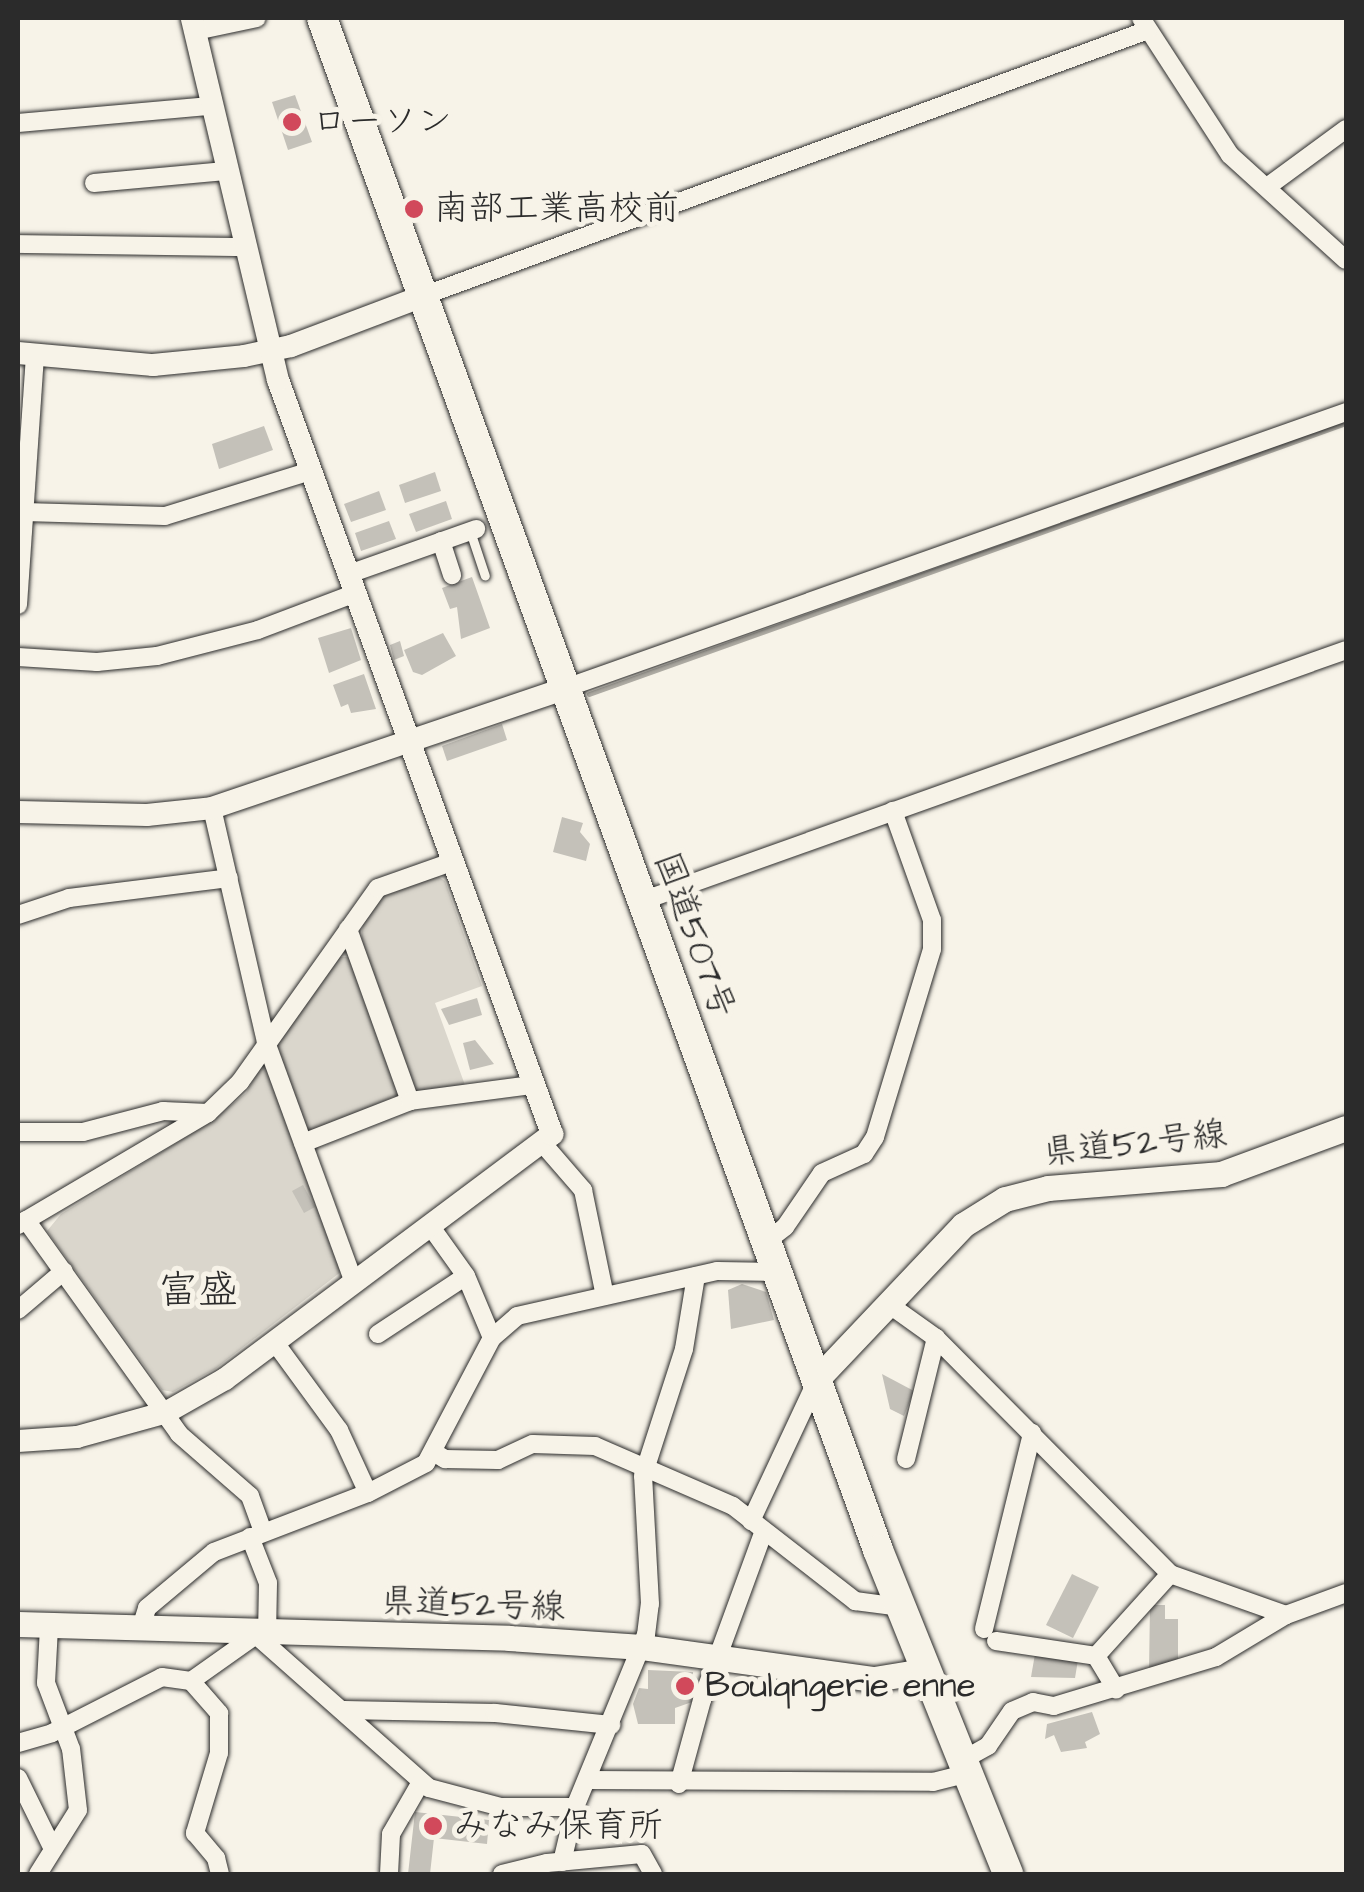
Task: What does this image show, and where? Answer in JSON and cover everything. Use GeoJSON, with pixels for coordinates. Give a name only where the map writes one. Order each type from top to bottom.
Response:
{"type":"FeatureCollection","features":[{"type":"Feature","properties":{"kind":"highway","name":"国道507号"},"geometry":{"type":"LineString","coordinates":[[322,18],[900,1607],[1008,1874]]}},
{"type":"Feature","properties":{"kind":"main road","name":"県道52号線"},"geometry":{"type":"LineString","coordinates":[[818,1378],[963,1225],[1006,1199],[1048,1188],[1221,1174],[1346,1128]]}},
{"type":"Feature","properties":{"kind":"main road","name":"県道52号線"},"geometry":{"type":"LineString","coordinates":[[18,1624],[642,1647],[874,1679],[924,1671]]}},
{"type":"Feature","properties":{"kind":"street"},"geometry":{"type":"LineString","coordinates":[[18,1441],[77,1437],[166,1412],[276,1344],[544,1146],[552,1134],[269,352],[194,24],[258,18]]}},
{"type":"Feature","properties":{"kind":"street"},"geometry":{"type":"LineString","coordinates":[[18,604],[24,512],[26,354],[153,366],[269,352],[1144,24],[1230,155],[1346,260]]}},
{"type":"Feature","properties":{"kind":"street"},"geometry":{"type":"LineString","coordinates":[[18,123],[210,106]]}},
{"type":"Feature","properties":{"kind":"street"},"geometry":{"type":"LineString","coordinates":[[1267,187],[1346,129]]}},
{"type":"Feature","properties":{"kind":"street"},"geometry":{"type":"LineString","coordinates":[[94,182],[226,171]]}},
{"type":"Feature","properties":{"kind":"street"},"geometry":{"type":"LineString","coordinates":[[18,244],[244,247]]}},
{"type":"Feature","properties":{"kind":"street"},"geometry":{"type":"LineString","coordinates":[[18,812],[147,816],[212,808],[1346,412]]}},
{"type":"Feature","properties":{"kind":"street"},"geometry":{"type":"LineString","coordinates":[[24,512],[165,516],[310,471]]}},
{"type":"Feature","properties":{"kind":"street"},"geometry":{"type":"LineString","coordinates":[[18,656],[97,662],[158,656],[258,630],[441,541],[473,530]]}},
{"type":"Feature","properties":{"kind":"street"},"geometry":{"type":"LineString","coordinates":[[441,541],[452,575]]}},
{"type":"Feature","properties":{"kind":"street"},"geometry":{"type":"LineString","coordinates":[[642,901],[1346,650]]}},
{"type":"Feature","properties":{"kind":"street"},"geometry":{"type":"LineString","coordinates":[[212,808],[266,1042],[354,1283]]}},
{"type":"Feature","properties":{"kind":"street"},"geometry":{"type":"LineString","coordinates":[[766,1240],[785,1227],[822,1173],[864,1154],[876,1138],[932,950],[932,920],[893,811]]}},
{"type":"Feature","properties":{"kind":"street"},"geometry":{"type":"LineString","coordinates":[[262,1635],[268,1583],[250,1496],[195,1450],[64,1271],[22,1223],[208,1113],[240,1082],[378,888],[452,862]]}},
{"type":"Feature","properties":{"kind":"street"},"geometry":{"type":"LineString","coordinates":[[18,915],[69,898],[229,878]]}},
{"type":"Feature","properties":{"kind":"street"},"geometry":{"type":"LineString","coordinates":[[348,929],[410,1101]]}},
{"type":"Feature","properties":{"kind":"street"},"geometry":{"type":"LineString","coordinates":[[303,1143],[410,1101],[532,1085]]}},
{"type":"Feature","properties":{"kind":"street"},"geometry":{"type":"LineString","coordinates":[[18,1132],[83,1132],[163,1111],[208,1113]]}},
{"type":"Feature","properties":{"kind":"street"},"geometry":{"type":"LineString","coordinates":[[544,1146],[583,1190],[605,1296]]}},
{"type":"Feature","properties":{"kind":"street"},"geometry":{"type":"LineString","coordinates":[[432,1227],[466,1276],[492,1338]]}},
{"type":"Feature","properties":{"kind":"street"},"geometry":{"type":"LineString","coordinates":[[18,1310],[64,1271]]}},
{"type":"Feature","properties":{"kind":"street"},"geometry":{"type":"LineString","coordinates":[[140,1631],[147,1608],[192,1567],[256,1534],[413,1472],[435,1453],[492,1338],[516,1316],[696,1276],[778,1272]]}},
{"type":"Feature","properties":{"kind":"street"},"geometry":{"type":"LineString","coordinates":[[378,1334],[466,1276]]}},
{"type":"Feature","properties":{"kind":"street"},"geometry":{"type":"LineString","coordinates":[[562,1862],[575,1807],[642,1647],[650,1604],[645,1464],[684,1350],[696,1276]]}},
{"type":"Feature","properties":{"kind":"street"},"geometry":{"type":"LineString","coordinates":[[887,1303],[936,1338],[1170,1574],[1286,1615]]}},
{"type":"Feature","properties":{"kind":"street"},"geometry":{"type":"LineString","coordinates":[[906,1459],[936,1338]]}},
{"type":"Feature","properties":{"kind":"street"},"geometry":{"type":"LineString","coordinates":[[276,1344],[340,1430],[368,1492]]}},
{"type":"Feature","properties":{"kind":"street"},"geometry":{"type":"LineString","coordinates":[[679,1784],[757,1527],[818,1378]]}},
{"type":"Feature","properties":{"kind":"street"},"geometry":{"type":"LineString","coordinates":[[1032,1433],[989,1635],[1096,1656],[1116,1690]]}},
{"type":"Feature","properties":{"kind":"street"},"geometry":{"type":"LineString","coordinates":[[435,1453],[445,1460],[498,1460],[533,1444],[585,1443],[645,1464],[757,1527],[855,1601],[900,1607]]}},
{"type":"Feature","properties":{"kind":"street"},"geometry":{"type":"LineString","coordinates":[[1096,1656],[1170,1574]]}},
{"type":"Feature","properties":{"kind":"street"},"geometry":{"type":"LineString","coordinates":[[588,1780],[679,1784],[933,1782],[964,1768],[988,1746],[1012,1711],[1116,1690],[1216,1656],[1286,1615],[1346,1593]]}},
{"type":"Feature","properties":{"kind":"street"},"geometry":{"type":"LineString","coordinates":[[38,1874],[78,1810],[62,1726],[46,1682],[49,1627]]}},
{"type":"Feature","properties":{"kind":"street"},"geometry":{"type":"LineString","coordinates":[[18,1742],[62,1726],[162,1677],[192,1681],[262,1635]]}},
{"type":"Feature","properties":{"kind":"street"},"geometry":{"type":"LineString","coordinates":[[262,1635],[421,1782],[475,1803],[575,1807]]}},
{"type":"Feature","properties":{"kind":"street"},"geometry":{"type":"LineString","coordinates":[[192,1681],[219,1713],[219,1752],[195,1833],[216,1858],[220,1874]]}},
{"type":"Feature","properties":{"kind":"street"},"geometry":{"type":"LineString","coordinates":[[344,1710],[495,1713],[611,1725]]}},
{"type":"Feature","properties":{"kind":"street"},"geometry":{"type":"LineString","coordinates":[[18,1778],[54,1849]]}},
{"type":"Feature","properties":{"kind":"street"},"geometry":{"type":"LineString","coordinates":[[389,1874],[391,1834],[421,1782]]}},
{"type":"Feature","properties":{"kind":"street"},"geometry":{"type":"LineString","coordinates":[[502,1874],[562,1862],[642,1854],[653,1874]]}},
{"type":"Feature","properties":{"kind":"lane"},"geometry":{"type":"LineString","coordinates":[[473,530],[485,576]]}},
{"type":"Feature","properties":{"kind":"shaded area"},"geometry":{"type":"Polygon","coordinates":[[[437,876],[445,881],[482,986],[435,1003],[465,1085],[421,1091],[413,1086],[361,941],[363,922],[381,897],[437,876]]]}},
{"type":"Feature","properties":{"kind":"shaded area"},"geometry":{"type":"Polygon","coordinates":[[[337,957],[352,957],[400,1094],[312,1132],[305,1129],[276,1041],[337,957]]]}},
{"type":"Feature","properties":{"kind":"shaded area"},"geometry":{"type":"Polygon","coordinates":[[[264,1060],[342,1271],[215,1369],[173,1392],[162,1390],[47,1231],[61,1214],[212,1121],[246,1093],[264,1060]]]}},
{"type":"Feature","properties":{"kind":"building","name":"ローソン"},"geometry":{"type":"Polygon","coordinates":[[[295,95],[312,142],[288,150],[272,102],[295,95]]]}},
{"type":"Feature","properties":{"kind":"building"},"geometry":{"type":"Polygon","coordinates":[[[264,426],[273,450],[219,469],[212,444],[264,426]]]}},
{"type":"Feature","properties":{"kind":"building"},"geometry":{"type":"Polygon","coordinates":[[[435,472],[441,491],[405,503],[399,485],[435,472]]]}},
{"type":"Feature","properties":{"kind":"building"},"geometry":{"type":"Polygon","coordinates":[[[379,491],[386,510],[351,522],[344,504],[379,491]]]}},
{"type":"Feature","properties":{"kind":"building"},"geometry":{"type":"Polygon","coordinates":[[[446,501],[452,519],[416,532],[409,514],[446,501]]]}},
{"type":"Feature","properties":{"kind":"building"},"geometry":{"type":"Polygon","coordinates":[[[389,521],[396,539],[361,551],[355,533],[389,521]]]}},
{"type":"Feature","properties":{"kind":"building"},"geometry":{"type":"Polygon","coordinates":[[[472,577],[490,628],[461,639],[457,607],[450,609],[442,588],[472,577]]]}},
{"type":"Feature","properties":{"kind":"building"},"geometry":{"type":"Polygon","coordinates":[[[351,628],[361,660],[329,673],[318,638],[351,628]]]}},
{"type":"Feature","properties":{"kind":"building"},"geometry":{"type":"Polygon","coordinates":[[[443,633],[456,656],[422,675],[413,672],[404,650],[443,633]]]}},
{"type":"Feature","properties":{"kind":"building"},"geometry":{"type":"Polygon","coordinates":[[[400,641],[404,656],[394,660],[390,645],[400,641]]]}},
{"type":"Feature","properties":{"kind":"building"},"geometry":{"type":"Polygon","coordinates":[[[364,674],[376,709],[351,713],[348,704],[341,707],[333,685],[364,674]]]}},
{"type":"Feature","properties":{"kind":"building"},"geometry":{"type":"Polygon","coordinates":[[[502,724],[507,740],[447,761],[442,746],[502,724]]]}},
{"type":"Feature","properties":{"kind":"building"},"geometry":{"type":"Polygon","coordinates":[[[562,817],[583,823],[580,832],[590,844],[586,861],[553,852],[562,817]]]}},
{"type":"Feature","properties":{"kind":"building"},"geometry":{"type":"Polygon","coordinates":[[[477,998],[482,1015],[449,1025],[441,1009],[477,998]]]}},
{"type":"Feature","properties":{"kind":"building"},"geometry":{"type":"Polygon","coordinates":[[[475,1040],[494,1064],[470,1070],[463,1043],[475,1040]]]}},
{"type":"Feature","properties":{"kind":"building"},"geometry":{"type":"Polygon","coordinates":[[[303,1185],[315,1207],[304,1213],[292,1191],[303,1185]]]}},
{"type":"Feature","properties":{"kind":"building"},"geometry":{"type":"Polygon","coordinates":[[[742,1284],[766,1292],[774,1320],[731,1329],[728,1290],[742,1284]]]}},
{"type":"Feature","properties":{"kind":"building"},"geometry":{"type":"Polygon","coordinates":[[[882,1374],[914,1391],[904,1416],[890,1409],[882,1374]]]}},
{"type":"Feature","properties":{"kind":"building"},"geometry":{"type":"Polygon","coordinates":[[[1072,1574],[1099,1587],[1073,1638],[1046,1625],[1072,1574]]]}},
{"type":"Feature","properties":{"kind":"building"},"geometry":{"type":"Polygon","coordinates":[[[1150,1605],[1165,1605],[1165,1619],[1178,1619],[1178,1660],[1149,1671],[1150,1605]]]}},
{"type":"Feature","properties":{"kind":"building"},"geometry":{"type":"Polygon","coordinates":[[[1035,1654],[1078,1660],[1075,1678],[1031,1677],[1035,1654]]]}},
{"type":"Feature","properties":{"kind":"building"},"geometry":{"type":"Polygon","coordinates":[[[648,1670],[693,1672],[692,1702],[675,1708],[675,1724],[638,1724],[633,1704],[639,1688],[648,1689],[648,1670]]]}},
{"type":"Feature","properties":{"kind":"building"},"geometry":{"type":"Polygon","coordinates":[[[1092,1712],[1100,1734],[1085,1742],[1087,1748],[1061,1752],[1054,1735],[1045,1739],[1047,1724],[1092,1712]]]}},
{"type":"Feature","properties":{"kind":"building"},"geometry":{"type":"Polygon","coordinates":[[[415,1812],[489,1820],[487,1844],[434,1838],[430,1874],[408,1874],[415,1812]]]}},
{"type":"Feature","properties":{"kind":"waterway"},"geometry":{"type":"LineString","coordinates":[[589,694],[1346,423]]}},
{"type":"Feature","properties":{"kind":"place","name":"ローソン"},"geometry":{"type":"Point","coordinates":[292,122]}},
{"type":"Feature","properties":{"kind":"place","name":"南部工業高校前"},"geometry":{"type":"Point","coordinates":[414,209]}},
{"type":"Feature","properties":{"kind":"place","name":"Boulqngerie enne"},"geometry":{"type":"Point","coordinates":[685,1686]}},
{"type":"Feature","properties":{"kind":"place","name":"みなみ保育所"},"geometry":{"type":"Point","coordinates":[433,1826]}},
{"type":"Feature","properties":{"kind":"district","name":"富盛"},"geometry":{"type":"Point","coordinates":[198,1292]}}]}
